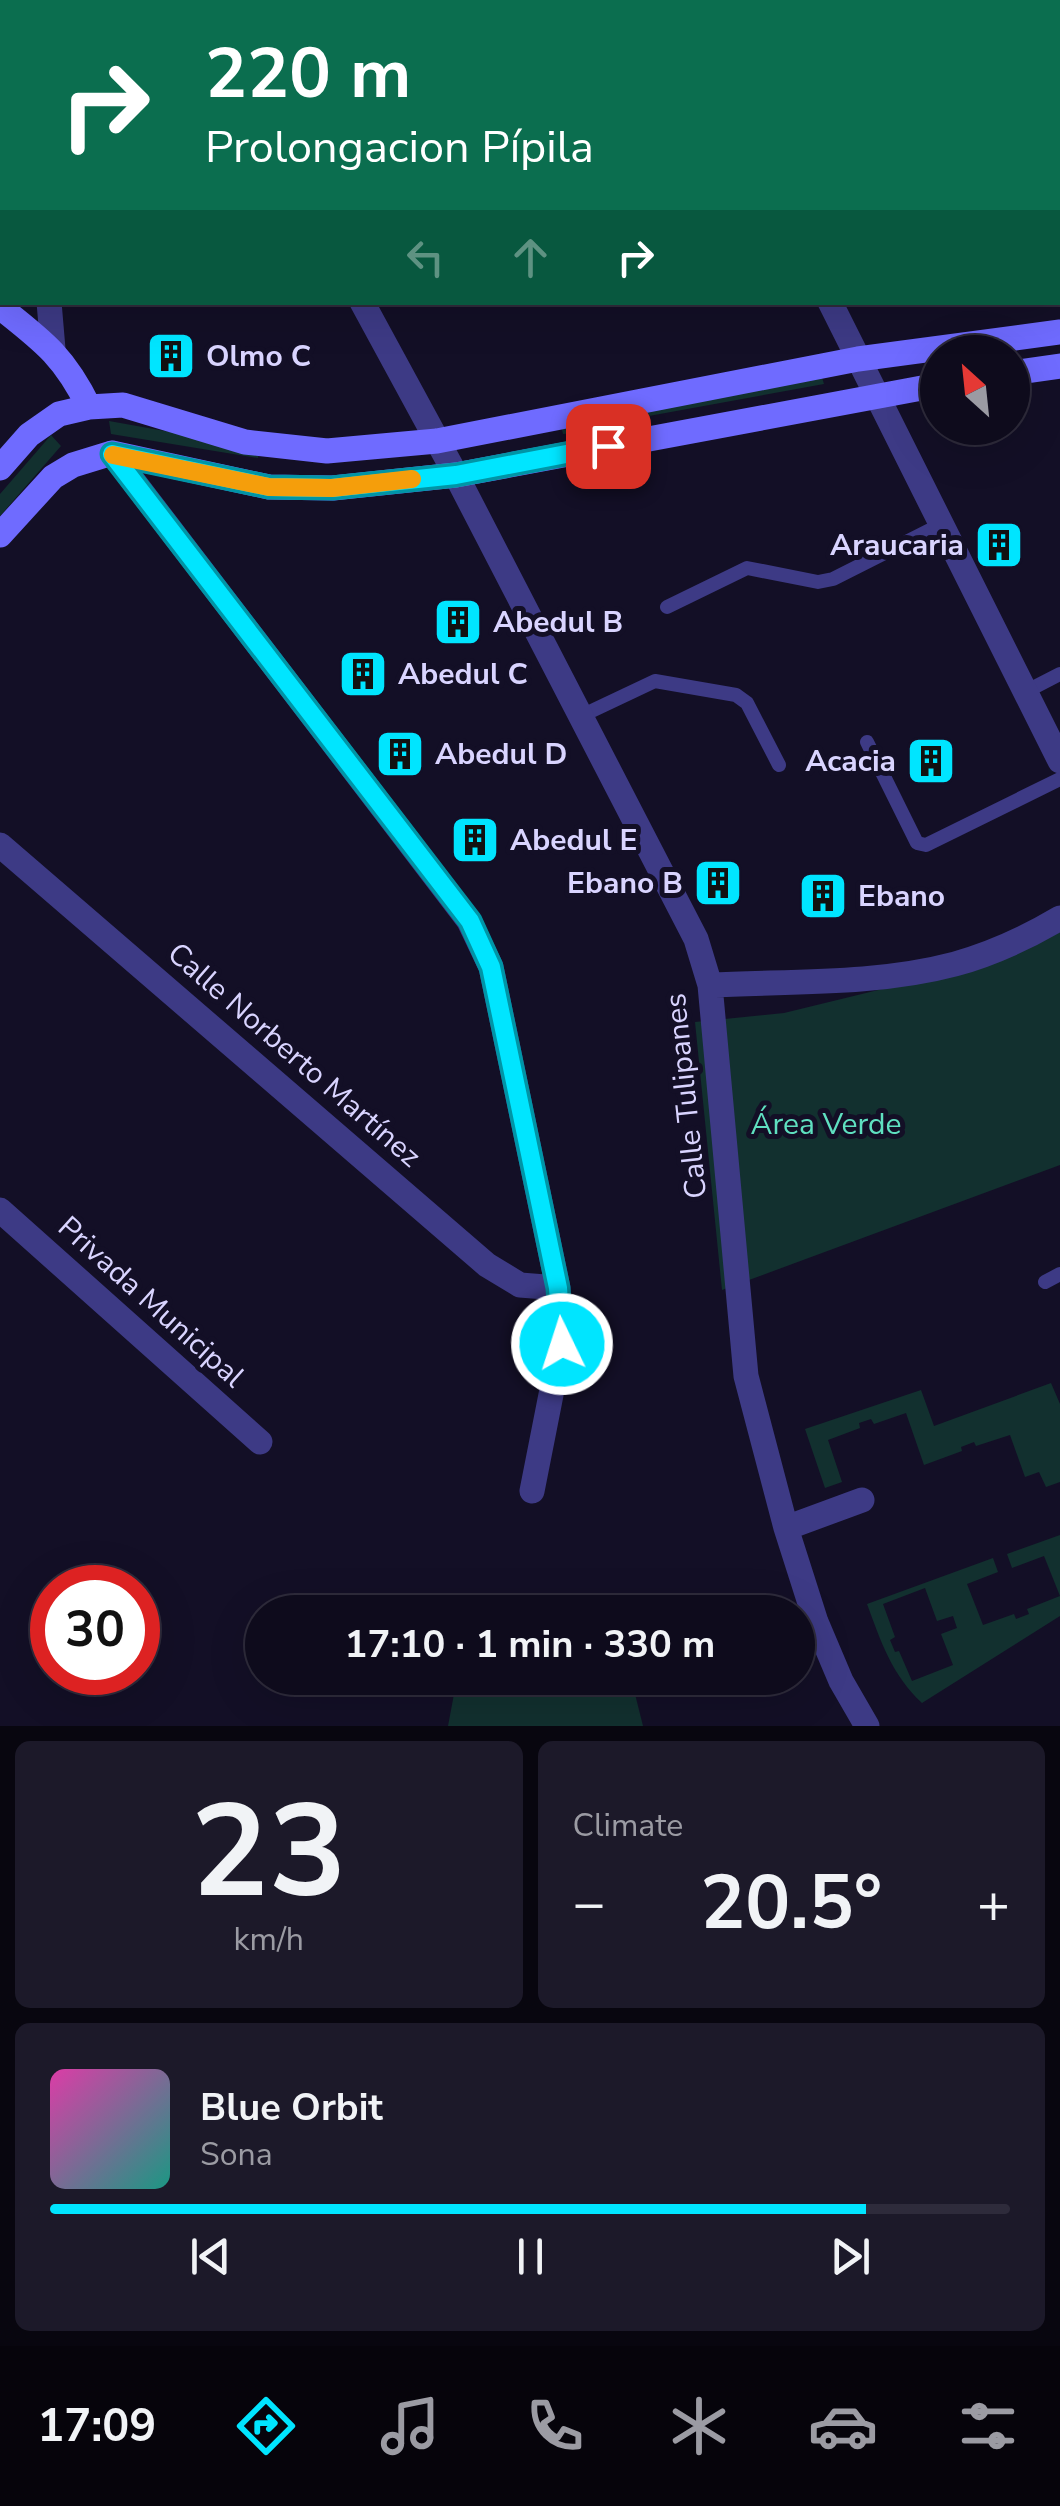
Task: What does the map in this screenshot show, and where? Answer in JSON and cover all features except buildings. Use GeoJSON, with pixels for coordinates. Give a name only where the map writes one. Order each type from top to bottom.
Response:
{"type":"FeatureCollection","features":[{"type":"Feature","properties":{"kind":"main road"},"geometry":{"type":"LineString","coordinates":[[0,307],[54,349],[74,376],[89,407]]}},
{"type":"Feature","properties":{"kind":"main road"},"geometry":{"type":"LineString","coordinates":[[0,468],[29,435],[58,414],[89,407],[123,406],[245,442],[327,451],[437,441],[858,359],[1060,332]]}},
{"type":"Feature","properties":{"kind":"main road"},"geometry":{"type":"LineString","coordinates":[[1030,370],[1060,366]]}},
{"type":"Feature","properties":{"kind":"main road"},"geometry":{"type":"LineString","coordinates":[[0,535],[53,478],[73,465],[112,454],[269,487],[332,488],[456,475],[920,387]]}},
{"type":"Feature","properties":{"kind":"street"},"geometry":{"type":"LineString","coordinates":[[48,305],[54,349]]}},
{"type":"Feature","properties":{"kind":"street","name":"Calle Tulipanes"},"geometry":{"type":"LineString","coordinates":[[364,305],[696,939],[710,985],[746,1376],[786,1528],[816,1622],[841,1681],[868,1726]]}},
{"type":"Feature","properties":{"kind":"street"},"geometry":{"type":"LineString","coordinates":[[831,305],[1060,761]]}},
{"type":"Feature","properties":{"kind":"street"},"geometry":{"type":"LineString","coordinates":[[112,454],[470,921],[491,967],[558,1288],[562,1344],[532,1491]]}},
{"type":"Feature","properties":{"kind":"street","name":"Calle Norberto Martínez"},"geometry":{"type":"LineString","coordinates":[[0,844],[487,1265],[520,1285],[558,1288]]}},
{"type":"Feature","properties":{"kind":"street"},"geometry":{"type":"LineString","coordinates":[[710,985],[866,978],[954,964],[1029,936],[1060,918]]}},
{"type":"Feature","properties":{"kind":"street","name":"Privada Municipal"},"geometry":{"type":"LineString","coordinates":[[0,1210],[260,1442]]}},
{"type":"Feature","properties":{"kind":"street"},"geometry":{"type":"LineString","coordinates":[[786,1528],[862,1500]]}},
{"type":"Feature","properties":{"kind":"lane"},"geometry":{"type":"LineString","coordinates":[[668,607],[747,568],[818,582],[833,579],[940,525]]}},
{"type":"Feature","properties":{"kind":"lane"},"geometry":{"type":"LineString","coordinates":[[1025,692],[1060,674]]}},
{"type":"Feature","properties":{"kind":"lane"},"geometry":{"type":"LineString","coordinates":[[581,716],[655,681],[736,695],[747,703],[779,765]]}},
{"type":"Feature","properties":{"kind":"lane"},"geometry":{"type":"LineString","coordinates":[[867,742],[916,843],[926,845],[1060,778]]}},
{"type":"Feature","properties":{"kind":"lane"},"geometry":{"type":"LineString","coordinates":[[1045,1282],[1060,1274]]}},
{"type":"Feature","properties":{"kind":"green space"},"geometry":{"type":"Polygon","coordinates":[[[820,371],[824,384],[616,422],[583,432],[563,434],[560,422],[820,371]]]}},
{"type":"Feature","properties":{"kind":"green space"},"geometry":{"type":"Polygon","coordinates":[[[109,421],[260,448],[258,458],[111,434],[109,421]]]}},
{"type":"Feature","properties":{"kind":"green space"},"geometry":{"type":"Polygon","coordinates":[[[51,435],[61,446],[0,516],[0,494],[51,435]]]}},
{"type":"Feature","properties":{"kind":"green space","name":"Área Verde"},"geometry":{"type":"Polygon","coordinates":[[[1060,925],[1060,1165],[722,1290],[695,1022],[784,1013],[952,972],[1060,925]]]}},
{"type":"Feature","properties":{"kind":"green space"},"geometry":{"type":"Polygon","coordinates":[[[1051,1383],[1060,1404],[1060,1482],[1046,1487],[1039,1472],[1025,1477],[1010,1435],[976,1446],[974,1442],[961,1447],[962,1451],[924,1465],[906,1413],[874,1424],[871,1419],[859,1423],[860,1428],[828,1440],[842,1482],[825,1488],[805,1429],[921,1390],[934,1426],[1051,1383]]]}},
{"type":"Feature","properties":{"kind":"green space"},"geometry":{"type":"Polygon","coordinates":[[[1060,1535],[1060,1596],[1044,1556],[1012,1568],[1007,1554],[1060,1535]]]}},
{"type":"Feature","properties":{"kind":"green space"},"geometry":{"type":"Polygon","coordinates":[[[993,1558],[998,1572],[967,1584],[983,1625],[1014,1614],[1016,1619],[1029,1614],[1027,1609],[1060,1596],[1060,1616],[922,1703],[895,1669],[867,1604],[993,1558]],[[925,1588],[883,1604],[895,1637],[890,1640],[912,1681],[953,1665],[941,1634],[957,1628],[953,1616],[937,1621],[925,1588]]]}},
{"type":"Feature","properties":{"kind":"green space"},"geometry":{"type":"Polygon","coordinates":[[[454,1695],[635,1695],[643,1726],[448,1726],[454,1695]]]}},
{"type":"Feature","properties":{"kind":"slow traffic"},"geometry":{"type":"LineString","coordinates":[[113,455],[269,487],[332,488],[412,479]]}},
{"type":"Feature","properties":{"kind":"place","name":"Olmo C"},"geometry":{"type":"Point","coordinates":[171,356]}},
{"type":"Feature","properties":{"kind":"place","name":"Araucaria"},"geometry":{"type":"Point","coordinates":[999,545]}},
{"type":"Feature","properties":{"kind":"place","name":"Abedul B"},"geometry":{"type":"Point","coordinates":[458,622]}},
{"type":"Feature","properties":{"kind":"place","name":"Abedul C"},"geometry":{"type":"Point","coordinates":[363,674]}},
{"type":"Feature","properties":{"kind":"place","name":"Abedul D"},"geometry":{"type":"Point","coordinates":[400,754]}},
{"type":"Feature","properties":{"kind":"place","name":"Acacia"},"geometry":{"type":"Point","coordinates":[931,761]}},
{"type":"Feature","properties":{"kind":"place","name":"Abedul E"},"geometry":{"type":"Point","coordinates":[475,840]}},
{"type":"Feature","properties":{"kind":"place","name":"Ebano B"},"geometry":{"type":"Point","coordinates":[718,883]}},
{"type":"Feature","properties":{"kind":"place","name":"Ebano"},"geometry":{"type":"Point","coordinates":[823,896]}},
{"type":"Feature","properties":{"kind":"route"},"geometry":{"type":"LineString","coordinates":[[562,1344],[558,1288],[491,967],[470,921],[112,454],[269,487],[332,488],[456,475],[608,446]]}}]}
